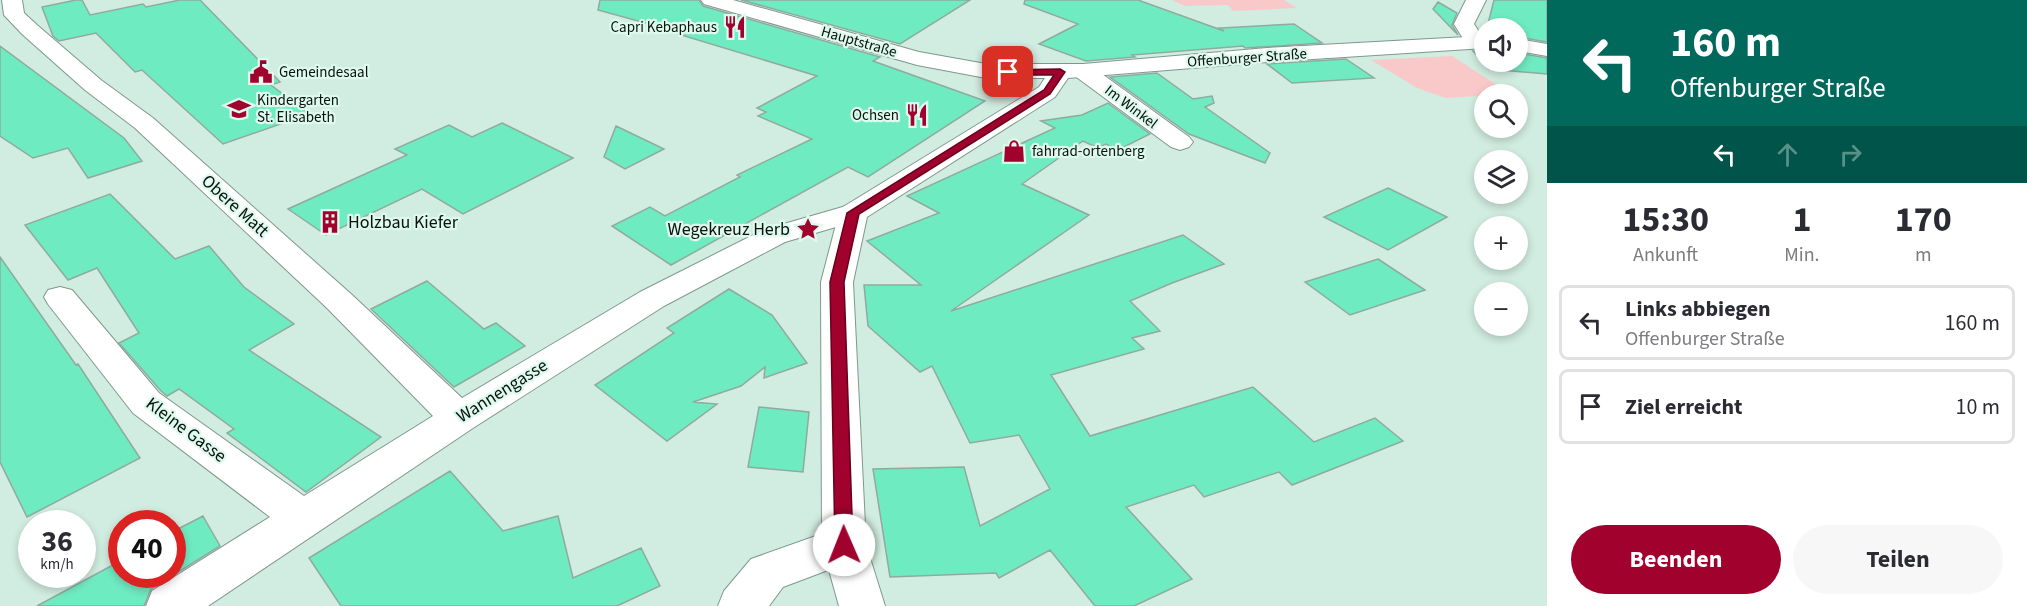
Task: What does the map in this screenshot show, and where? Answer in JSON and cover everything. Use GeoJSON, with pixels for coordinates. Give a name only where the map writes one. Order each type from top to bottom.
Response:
{"type":"FeatureCollection","features":[{"type":"Feature","properties":{"kind":"street","name":"Obere Matt"},"geometry":{"type":"LineString","coordinates":[[12,0],[14,15],[51,51],[152,130],[339,301],[459,418]]}},
{"type":"Feature","properties":{"kind":"street","name":"Hauptstraße"},"geometry":{"type":"LineString","coordinates":[[711,0],[917,58],[947,65],[1008,72]]}},
{"type":"Feature","properties":{"kind":"street"},"geometry":{"type":"LineString","coordinates":[[1474,36],[1464,24],[1476,0]]}},
{"type":"Feature","properties":{"kind":"street","name":"Offenburger Straße"},"geometry":{"type":"LineString","coordinates":[[1008,72],[1072,71],[1474,42]]}},
{"type":"Feature","properties":{"kind":"street"},"geometry":{"type":"LineString","coordinates":[[1528,47],[1547,50]]}},
{"type":"Feature","properties":{"kind":"street","name":"Wannengasse"},"geometry":{"type":"LineString","coordinates":[[169,606],[459,418],[651,298],[774,236],[853,213],[1047,92],[1072,71]]}},
{"type":"Feature","properties":{"kind":"street","name":"Im Winkel"},"geometry":{"type":"LineString","coordinates":[[1072,71],[1180,142]]}},
{"type":"Feature","properties":{"kind":"street"},"geometry":{"type":"LineString","coordinates":[[1005,117],[1010,88],[1008,72]]}},
{"type":"Feature","properties":{"kind":"street"},"geometry":{"type":"LineString","coordinates":[[853,213],[837,282],[844,545],[862,606]]}},
{"type":"Feature","properties":{"kind":"street","name":"Kleine Gasse"},"geometry":{"type":"LineString","coordinates":[[60,297],[146,403],[260,485],[304,520]]}},
{"type":"Feature","properties":{"kind":"street"},"geometry":{"type":"LineString","coordinates":[[741,606],[767,573],[844,545]]}},
{"type":"Feature","properties":{"kind":"shaded area"},"geometry":{"type":"Polygon","coordinates":[[[1172,0],[1284,0],[1297,8],[1233,11],[1228,5],[1185,6],[1172,0]]]}},
{"type":"Feature","properties":{"kind":"shaded area"},"geometry":{"type":"Polygon","coordinates":[[[1452,56],[1495,84],[1474,84],[1474,96],[1446,98],[1417,88],[1371,60],[1452,56]]]}},
{"type":"Feature","properties":{"kind":"building"},"geometry":{"type":"Polygon","coordinates":[[[82,0],[90,15],[143,4],[146,7],[180,0],[200,0],[280,82],[271,85],[309,114],[223,144],[142,70],[135,72],[96,33],[59,41],[53,36],[42,7],[82,0]]]}},
{"type":"Feature","properties":{"kind":"building"},"geometry":{"type":"Polygon","coordinates":[[[600,0],[699,0],[703,6],[880,57],[873,61],[985,101],[868,177],[848,167],[671,265],[612,226],[650,207],[665,216],[740,177],[737,175],[812,139],[758,116],[766,112],[757,108],[817,76],[668,31],[671,30],[598,10],[600,0]]]}},
{"type":"Feature","properties":{"kind":"building"},"geometry":{"type":"Polygon","coordinates":[[[741,0],[970,0],[900,44],[741,0]]]}},
{"type":"Feature","properties":{"kind":"building"},"geometry":{"type":"Polygon","coordinates":[[[1025,0],[1138,0],[1224,31],[1219,28],[1294,24],[1322,43],[1245,48],[1243,46],[1086,61],[1039,44],[1078,24],[1024,4],[1025,0]]]}},
{"type":"Feature","properties":{"kind":"building"},"geometry":{"type":"Polygon","coordinates":[[[1494,0],[1547,0],[1547,42],[1528,39],[1528,18],[1490,18],[1494,0]]]}},
{"type":"Feature","properties":{"kind":"building"},"geometry":{"type":"Polygon","coordinates":[[[1438,2],[1457,13],[1452,25],[1458,35],[1433,9],[1438,2]]]}},
{"type":"Feature","properties":{"kind":"building"},"geometry":{"type":"Polygon","coordinates":[[[0,46],[124,138],[142,161],[88,178],[68,148],[33,158],[0,136],[0,46]]]}},
{"type":"Feature","properties":{"kind":"building"},"geometry":{"type":"Polygon","coordinates":[[[1528,55],[1547,58],[1547,74],[1524,72],[1528,72],[1528,55]]]}},
{"type":"Feature","properties":{"kind":"building"},"geometry":{"type":"Polygon","coordinates":[[[1346,59],[1374,78],[1292,83],[1267,64],[1346,59]]]}},
{"type":"Feature","properties":{"kind":"building"},"geometry":{"type":"Polygon","coordinates":[[[1157,73],[1193,99],[1212,96],[1214,103],[1205,107],[1270,153],[1265,163],[1189,134],[1110,77],[1157,73]]]}},
{"type":"Feature","properties":{"kind":"building"},"geometry":{"type":"Polygon","coordinates":[[[1108,103],[1150,134],[1118,150],[1106,144],[1098,148],[1083,141],[1022,184],[1089,215],[951,311],[1183,235],[1224,264],[1130,301],[1160,331],[1132,338],[1144,349],[1051,375],[1090,436],[1253,387],[1314,442],[1375,418],[1403,441],[1292,485],[1279,472],[1204,497],[1194,485],[1126,507],[1192,579],[1134,606],[1095,606],[1050,550],[999,578],[996,573],[890,577],[873,469],[964,467],[980,526],[1050,489],[1019,435],[970,443],[932,366],[920,372],[868,326],[864,285],[921,285],[867,241],[939,213],[907,196],[1055,128],[1041,121],[1082,115],[1108,103]]]}},
{"type":"Feature","properties":{"kind":"building"},"geometry":{"type":"Polygon","coordinates":[[[502,123],[573,158],[463,214],[422,189],[326,235],[288,209],[407,155],[395,149],[449,125],[472,137],[502,123]]]}},
{"type":"Feature","properties":{"kind":"building"},"geometry":{"type":"Polygon","coordinates":[[[616,126],[664,149],[625,169],[604,157],[616,126]]]}},
{"type":"Feature","properties":{"kind":"building"},"geometry":{"type":"Polygon","coordinates":[[[1388,188],[1447,217],[1388,250],[1324,217],[1388,188]]]}},
{"type":"Feature","properties":{"kind":"building"},"geometry":{"type":"Polygon","coordinates":[[[110,194],[175,259],[209,246],[244,287],[294,324],[249,350],[381,437],[306,492],[227,433],[234,429],[179,389],[167,396],[161,391],[119,343],[139,333],[97,268],[68,280],[25,225],[110,194]]]}},
{"type":"Feature","properties":{"kind":"building"},"geometry":{"type":"Polygon","coordinates":[[[0,257],[76,365],[78,364],[140,458],[40,510],[24,510],[0,462],[0,257]]]}},
{"type":"Feature","properties":{"kind":"building"},"geometry":{"type":"Polygon","coordinates":[[[1378,259],[1425,290],[1350,315],[1305,282],[1378,259]]]}},
{"type":"Feature","properties":{"kind":"building"},"geometry":{"type":"Polygon","coordinates":[[[427,281],[484,329],[496,323],[525,346],[454,387],[371,309],[427,281]]]}},
{"type":"Feature","properties":{"kind":"building"},"geometry":{"type":"Polygon","coordinates":[[[729,289],[772,315],[807,363],[764,378],[765,367],[741,386],[693,402],[717,404],[667,441],[595,385],[674,333],[667,328],[729,289]]]}},
{"type":"Feature","properties":{"kind":"building"},"geometry":{"type":"Polygon","coordinates":[[[759,407],[809,412],[803,472],[748,467],[759,407]]]}},
{"type":"Feature","properties":{"kind":"building"},"geometry":{"type":"Polygon","coordinates":[[[450,471],[503,531],[558,516],[573,578],[641,548],[660,586],[617,606],[341,606],[309,558],[450,471]]]}},
{"type":"Feature","properties":{"kind":"building"},"geometry":{"type":"Polygon","coordinates":[[[203,516],[220,546],[186,567],[186,525],[203,516]]]}},
{"type":"Feature","properties":{"kind":"building"},"geometry":{"type":"Polygon","coordinates":[[[108,568],[108,588],[153,588],[144,606],[37,606],[70,588],[96,588],[96,574],[108,568]]]}},
{"type":"Feature","properties":{"kind":"place","name":"Capri Kebaphaus"},"geometry":{"type":"Point","coordinates":[735,27]}},
{"type":"Feature","properties":{"kind":"place","name":"Gemeindesaal"},"geometry":{"type":"Point","coordinates":[261,72]}},
{"type":"Feature","properties":{"kind":"place","name":"Kindergarten St. Elisabeth"},"geometry":{"type":"Point","coordinates":[239,109]}},
{"type":"Feature","properties":{"kind":"place","name":"Ochsen"},"geometry":{"type":"Point","coordinates":[917,115]}},
{"type":"Feature","properties":{"kind":"place","name":"fahrrad-ortenberg"},"geometry":{"type":"Point","coordinates":[1014,151]}},
{"type":"Feature","properties":{"kind":"place","name":"Holzbau Kiefer"},"geometry":{"type":"Point","coordinates":[330,222]}},
{"type":"Feature","properties":{"kind":"place","name":"Wegekreuz Herb"},"geometry":{"type":"Point","coordinates":[808,229]}},
{"type":"Feature","properties":{"kind":"route"},"geometry":{"type":"LineString","coordinates":[[844,545],[837,282],[853,213],[1047,92],[1060,72],[1008,72]]}}]}
